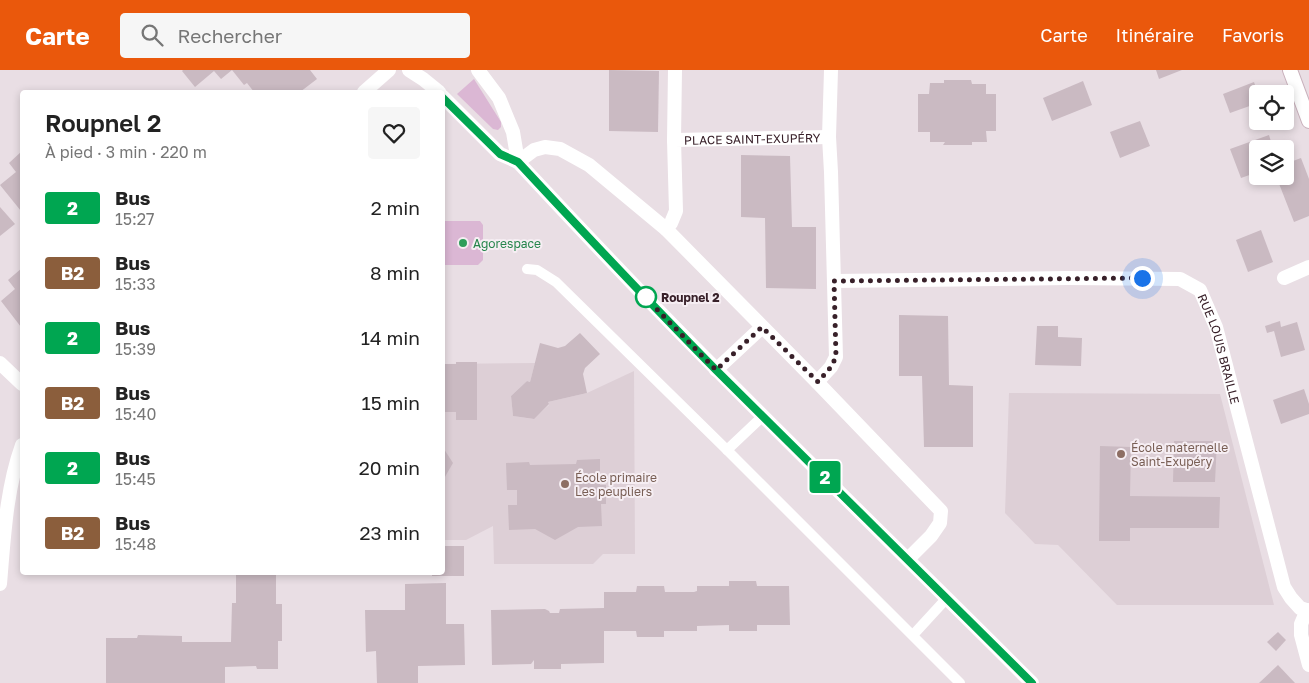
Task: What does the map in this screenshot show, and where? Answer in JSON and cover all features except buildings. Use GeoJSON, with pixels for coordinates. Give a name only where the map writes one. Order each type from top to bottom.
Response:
{"type":"FeatureCollection","features":[{"type":"Feature","properties":{"kind":"street"},"geometry":{"type":"LineString","coordinates":[[409,70],[436,90]]}},
{"type":"Feature","properties":{"kind":"street"},"geometry":{"type":"LineString","coordinates":[[478,70],[499,98],[513,132],[518,162]]}},
{"type":"Feature","properties":{"kind":"street","name":"PLACE SAINT-EXUPÉRY"},"geometry":{"type":"LineString","coordinates":[[666,229],[676,211],[674,70]]}},
{"type":"Feature","properties":{"kind":"street","name":"PLACE SAINT-EXUPÉRY"},"geometry":{"type":"LineString","coordinates":[[818,382],[831,367],[836,357],[829,137],[831,70]]}},
{"type":"Feature","properties":{"kind":"street"},"geometry":{"type":"LineString","coordinates":[[1290,70],[1309,121]]}},
{"type":"Feature","properties":{"kind":"street"},"geometry":{"type":"LineString","coordinates":[[366,90],[381,73]]}},
{"type":"Feature","properties":{"kind":"street"},"geometry":{"type":"LineString","coordinates":[[445,99],[500,154],[518,162],[716,370],[1032,683]]}},
{"type":"Feature","properties":{"kind":"street","name":"PLACE SAINT-EXUPÉRY"},"geometry":{"type":"LineString","coordinates":[[674,140],[829,137]]}},
{"type":"Feature","properties":{"kind":"street"},"geometry":{"type":"LineString","coordinates":[[518,162],[534,150],[545,147],[560,149],[588,165],[666,229],[818,382],[941,512],[940,523],[931,536],[908,559]]}},
{"type":"Feature","properties":{"kind":"street"},"geometry":{"type":"LineString","coordinates":[[1284,278],[1309,267]]}},
{"type":"Feature","properties":{"kind":"street","name":"RUE LOUIS BRAILLE"},"geometry":{"type":"LineString","coordinates":[[834,281],[1057,278],[1180,279],[1200,290],[1216,327],[1284,587],[1300,608],[1308,610]]}},
{"type":"Feature","properties":{"kind":"street"},"geometry":{"type":"LineString","coordinates":[[716,370],[762,327]]}},
{"type":"Feature","properties":{"kind":"street"},"geometry":{"type":"LineString","coordinates":[[0,363],[20,382]]}},
{"type":"Feature","properties":{"kind":"street"},"geometry":{"type":"LineString","coordinates":[[0,584],[6,512],[20,452]]}},
{"type":"Feature","properties":{"kind":"street"},"geometry":{"type":"LineString","coordinates":[[1308,610],[1302,624],[1301,635],[1309,665]]}},
{"type":"Feature","properties":{"kind":"lane"},"geometry":{"type":"LineString","coordinates":[[527,269],[537,270],[556,282],[960,683]]}},
{"type":"Feature","properties":{"kind":"lane"},"geometry":{"type":"LineString","coordinates":[[727,450],[763,416]]}},
{"type":"Feature","properties":{"kind":"lane"},"geometry":{"type":"LineString","coordinates":[[913,635],[947,598]]}},
{"type":"Feature","properties":{"kind":"shaded area"},"geometry":{"type":"Polygon","coordinates":[[[474,79],[501,122],[501,127],[498,130],[493,129],[457,94],[474,79]]]}},
{"type":"Feature","properties":{"kind":"shaded area","name":"Agorespace"},"geometry":{"type":"Polygon","coordinates":[[[445,221],[480,221],[483,225],[483,260],[478,265],[445,265],[445,221]]]}},
{"type":"Feature","properties":{"kind":"shaded area","name":"École primaire Les peupliers"},"geometry":{"type":"Polygon","coordinates":[[[535,363],[530,382],[527,381],[511,396],[513,416],[533,419],[549,405],[548,402],[587,393],[634,371],[635,554],[603,554],[593,564],[494,564],[493,526],[466,540],[445,540],[445,364],[535,363]]]}},
{"type":"Feature","properties":{"kind":"shaded area","name":"École maternelle Saint-Exupéry"},"geometry":{"type":"Polygon","coordinates":[[[1009,393],[1220,394],[1274,605],[1117,605],[1058,545],[1035,544],[1005,513],[1009,393]]]}},
{"type":"Feature","properties":{"kind":"bus line","name":"2"},"geometry":{"type":"LineString","coordinates":[[445,100],[500,154],[518,162],[716,370],[1032,683]]}},
{"type":"Feature","properties":{"kind":"place","name":"Agorespace"},"geometry":{"type":"Point","coordinates":[463,243]}},
{"type":"Feature","properties":{"kind":"place","name":"Roupnel 2"},"geometry":{"type":"Point","coordinates":[646,297]}},
{"type":"Feature","properties":{"kind":"place","name":"École maternelle Saint-Exupéry"},"geometry":{"type":"Point","coordinates":[1121,454]}},
{"type":"Feature","properties":{"kind":"place","name":"École primaire Les peupliers"},"geometry":{"type":"Point","coordinates":[565,484]}},
{"type":"Feature","properties":{"kind":"route"},"geometry":{"type":"LineString","coordinates":[[646,297],[642,294],[716,370],[762,327],[818,382],[831,367],[836,357],[834,281],[1142,278]]}}]}
